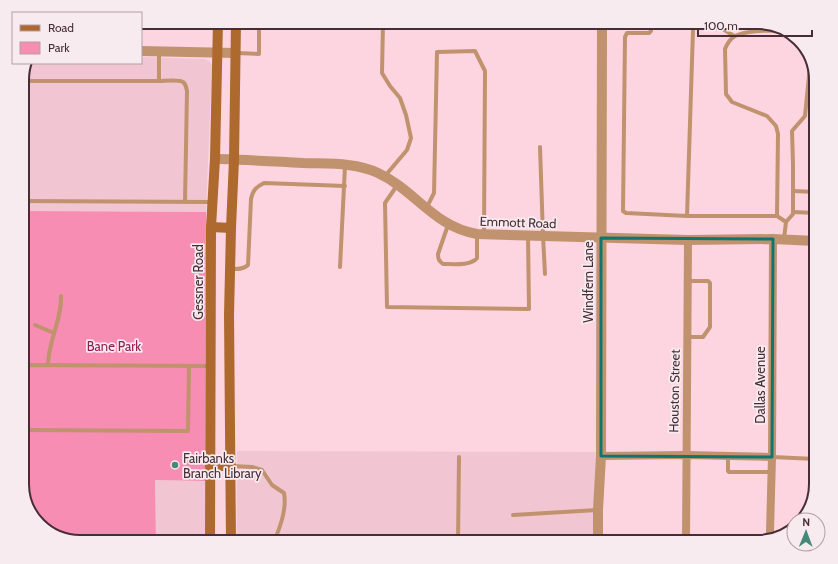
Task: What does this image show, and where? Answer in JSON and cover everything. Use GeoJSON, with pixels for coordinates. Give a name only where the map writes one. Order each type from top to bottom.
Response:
{"type":"FeatureCollection","features":[{"type":"Feature","properties":{"kind":"main road","name":"Gessner Road"},"geometry":{"type":"LineString","coordinates":[[210,535],[211,227],[215,159],[218,29]]}},
{"type":"Feature","properties":{"kind":"main road"},"geometry":{"type":"LineString","coordinates":[[231,535],[229,315],[230,228],[234,160],[236,29]]}},
{"type":"Feature","properties":{"kind":"main road"},"geometry":{"type":"LineString","coordinates":[[211,227],[230,228]]}},
{"type":"Feature","properties":{"kind":"main road"},"geometry":{"type":"LineString","coordinates":[[211,315],[229,315]]}},
{"type":"Feature","properties":{"kind":"main road"},"geometry":{"type":"LineString","coordinates":[[210,466],[231,466]]}},
{"type":"Feature","properties":{"kind":"street","name":"Windfern Lane"},"geometry":{"type":"LineString","coordinates":[[598,535],[601,456],[602,29]]}},
{"type":"Feature","properties":{"kind":"street"},"geometry":{"type":"LineString","coordinates":[[142,51],[236,53]]}},
{"type":"Feature","properties":{"kind":"street","name":"Emmott Road"},"geometry":{"type":"LineString","coordinates":[[215,159],[345,165],[365,168],[385,176],[398,184],[426,208],[448,224],[463,231],[481,235],[688,240],[809,241]]}},
{"type":"Feature","properties":{"kind":"street","name":"Houston Street"},"geometry":{"type":"LineString","coordinates":[[686,535],[688,240]]}},
{"type":"Feature","properties":{"kind":"street","name":"Dallas Avenue"},"geometry":{"type":"LineString","coordinates":[[769,534],[772,457],[773,240]]}},
{"type":"Feature","properties":{"kind":"street"},"geometry":{"type":"LineString","coordinates":[[601,456],[686,455],[772,457]]}},
{"type":"Feature","properties":{"kind":"lane"},"geometry":{"type":"LineString","coordinates":[[236,53],[259,54],[259,29]]}},
{"type":"Feature","properties":{"kind":"lane"},"geometry":{"type":"LineString","coordinates":[[383,29],[382,73],[400,98],[406,115],[411,138],[407,150],[385,176]]}},
{"type":"Feature","properties":{"kind":"lane"},"geometry":{"type":"LineString","coordinates":[[650,29],[649,33],[628,33],[625,37],[623,211],[626,213],[687,216],[777,216],[786,222]]}},
{"type":"Feature","properties":{"kind":"lane"},"geometry":{"type":"LineString","coordinates":[[687,216],[692,29]]}},
{"type":"Feature","properties":{"kind":"lane"},"geometry":{"type":"LineString","coordinates":[[724,29],[734,36]]}},
{"type":"Feature","properties":{"kind":"lane"},"geometry":{"type":"LineString","coordinates":[[772,31],[751,32],[734,36],[728,43],[725,49],[726,94],[732,102],[767,116],[776,126],[778,134],[777,216]]}},
{"type":"Feature","properties":{"kind":"lane"},"geometry":{"type":"LineString","coordinates":[[426,208],[434,193],[437,52],[476,51],[485,71],[481,235],[477,258],[475,260],[469,263],[443,264],[440,262],[438,254],[448,224]]}},
{"type":"Feature","properties":{"kind":"lane"},"geometry":{"type":"LineString","coordinates":[[159,52],[159,80]]}},
{"type":"Feature","properties":{"kind":"lane"},"geometry":{"type":"LineString","coordinates":[[784,240],[786,222],[793,214],[792,131],[805,116],[809,72]]}},
{"type":"Feature","properties":{"kind":"lane"},"geometry":{"type":"LineString","coordinates":[[29,80],[159,80],[184,82],[187,91],[185,202]]}},
{"type":"Feature","properties":{"kind":"lane"},"geometry":{"type":"LineString","coordinates":[[540,147],[545,274]]}},
{"type":"Feature","properties":{"kind":"lane"},"geometry":{"type":"LineString","coordinates":[[340,267],[345,165]]}},
{"type":"Feature","properties":{"kind":"lane"},"geometry":{"type":"LineString","coordinates":[[230,268],[242,269],[248,265],[251,198],[253,191],[257,187],[264,183],[345,186]]}},
{"type":"Feature","properties":{"kind":"lane"},"geometry":{"type":"LineString","coordinates":[[398,184],[385,203],[387,306],[530,309],[528,236]]}},
{"type":"Feature","properties":{"kind":"lane"},"geometry":{"type":"LineString","coordinates":[[793,191],[809,192]]}},
{"type":"Feature","properties":{"kind":"lane"},"geometry":{"type":"LineString","coordinates":[[29,201],[213,202]]}},
{"type":"Feature","properties":{"kind":"lane"},"geometry":{"type":"LineString","coordinates":[[793,212],[809,213]]}},
{"type":"Feature","properties":{"kind":"lane"},"geometry":{"type":"LineString","coordinates":[[687,281],[708,281],[710,283],[710,327],[703,337],[687,337]]}},
{"type":"Feature","properties":{"kind":"lane"},"geometry":{"type":"LineString","coordinates":[[48,365],[48,355],[62,307],[62,296]]}},
{"type":"Feature","properties":{"kind":"lane"},"geometry":{"type":"LineString","coordinates":[[35,325],[54,333]]}},
{"type":"Feature","properties":{"kind":"lane"},"geometry":{"type":"LineString","coordinates":[[29,365],[211,366]]}},
{"type":"Feature","properties":{"kind":"lane"},"geometry":{"type":"LineString","coordinates":[[29,430],[188,431],[189,366]]}},
{"type":"Feature","properties":{"kind":"lane"},"geometry":{"type":"LineString","coordinates":[[458,535],[459,456]]}},
{"type":"Feature","properties":{"kind":"lane"},"geometry":{"type":"LineString","coordinates":[[728,456],[729,472],[771,472]]}},
{"type":"Feature","properties":{"kind":"lane"},"geometry":{"type":"LineString","coordinates":[[772,457],[809,459]]}},
{"type":"Feature","properties":{"kind":"lane"},"geometry":{"type":"LineString","coordinates":[[231,466],[252,467],[262,470],[272,485],[284,493],[285,499],[283,514],[277,535]]}},
{"type":"Feature","properties":{"kind":"lane"},"geometry":{"type":"LineString","coordinates":[[513,515],[598,510]]}},
{"type":"Feature","properties":{"kind":"highlighted area"},"geometry":{"type":"Polygon","coordinates":[[[601,238],[773,239],[772,457],[601,456],[601,238]]]}},
{"type":"Feature","properties":{"kind":"shaded area"},"geometry":{"type":"Polygon","coordinates":[[[142,57],[205,59],[210,62],[212,65],[206,212],[29,211],[29,76],[32,64],[142,64],[142,57]]]}},
{"type":"Feature","properties":{"kind":"shaded area"},"geometry":{"type":"Polygon","coordinates":[[[237,451],[596,452],[595,535],[237,535],[237,451]]]}},
{"type":"Feature","properties":{"kind":"shaded area"},"geometry":{"type":"Polygon","coordinates":[[[155,480],[205,481],[206,535],[156,535],[155,480]]]}},
{"type":"Feature","properties":{"kind":"green space","name":"Bane Park"},"geometry":{"type":"Polygon","coordinates":[[[29,211],[206,212],[205,481],[155,480],[156,535],[73,535],[51,526],[39,515],[32,501],[29,488],[29,211]]]}},
{"type":"Feature","properties":{"kind":"place","name":"Fairbanks Branch Library"},"geometry":{"type":"Point","coordinates":[175,465]}}]}
